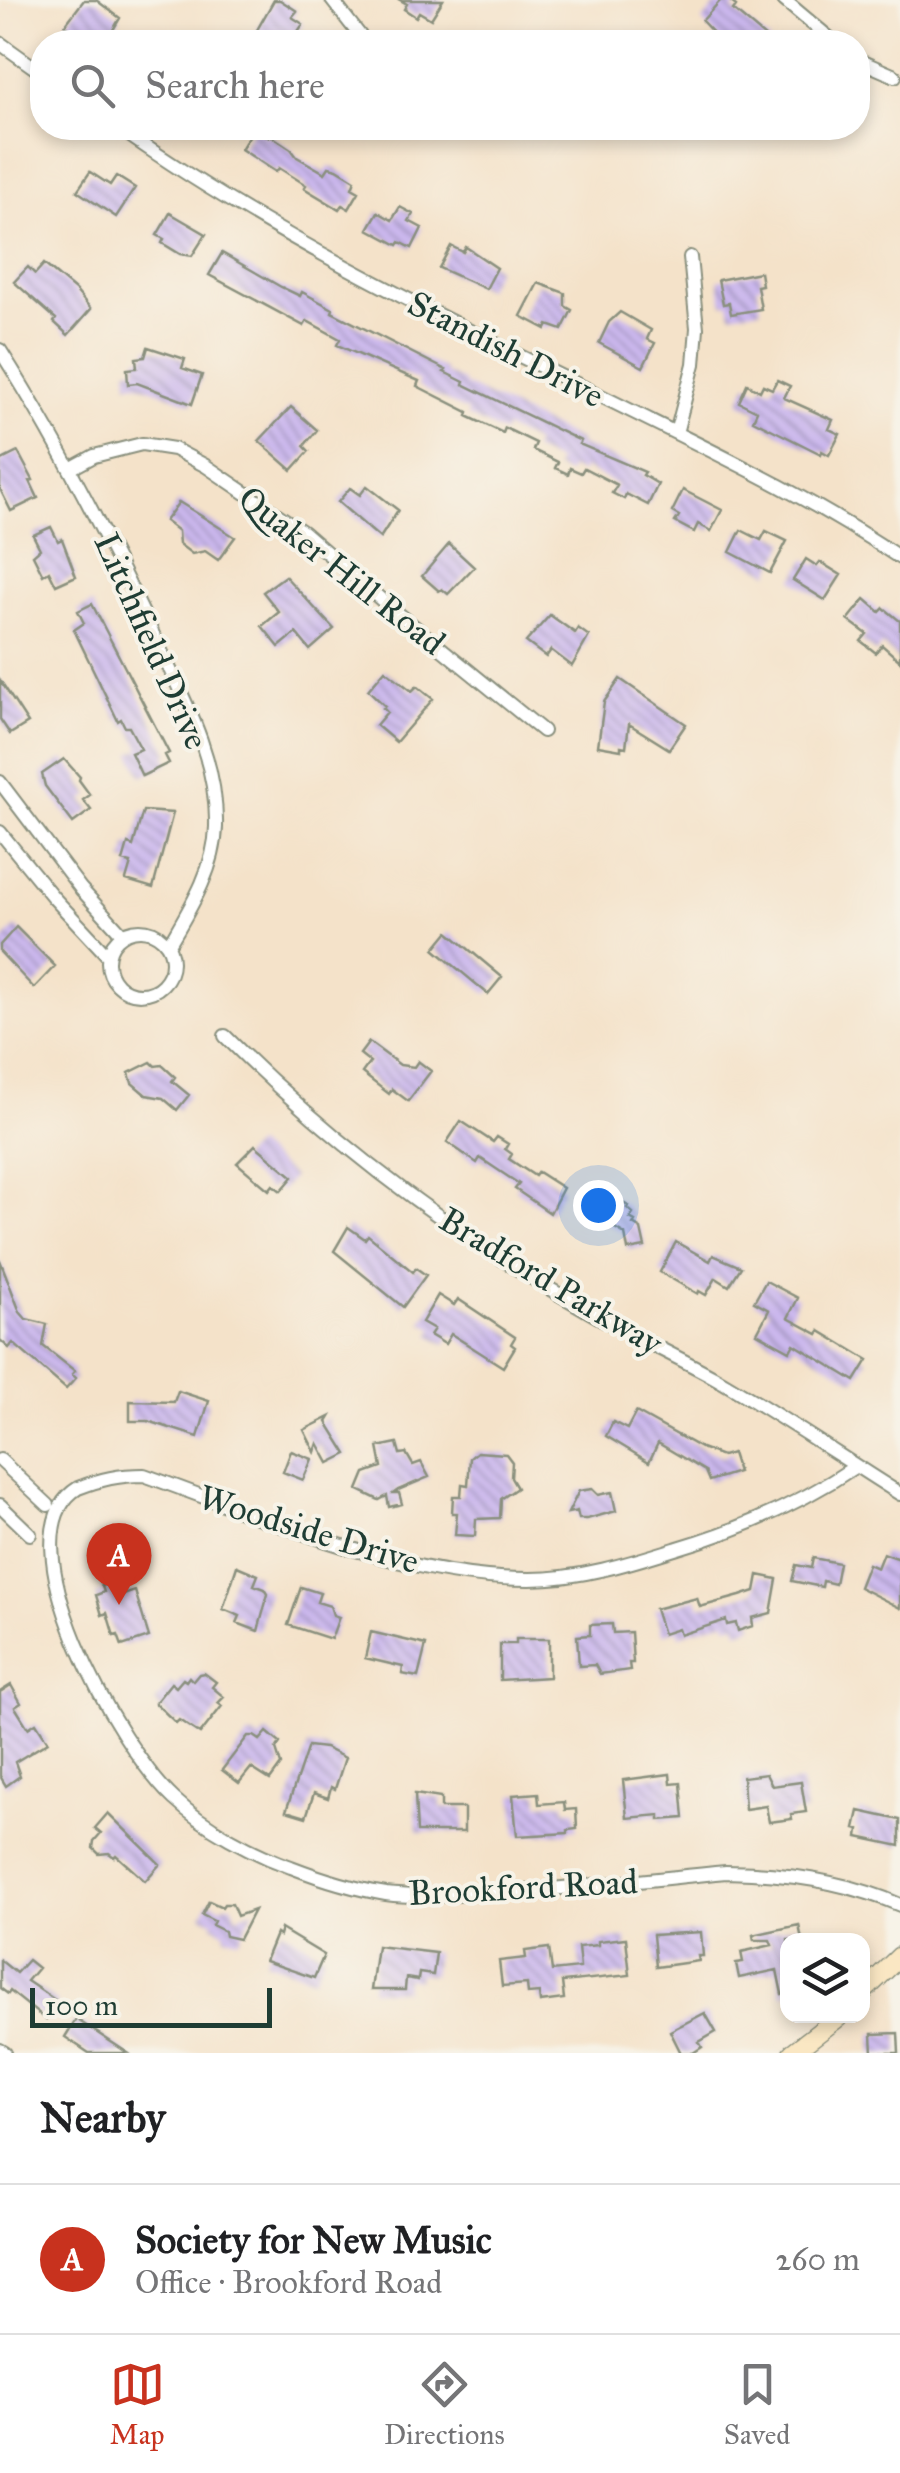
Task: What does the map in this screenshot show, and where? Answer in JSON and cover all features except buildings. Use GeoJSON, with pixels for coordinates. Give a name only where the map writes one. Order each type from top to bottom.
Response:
{"type":"FeatureCollection","features":[{"type":"Feature","properties":{"kind":"street"},"geometry":{"type":"LineString","coordinates":[[332,0],[355,30]]}},
{"type":"Feature","properties":{"kind":"street"},"geometry":{"type":"LineString","coordinates":[[784,0],[820,30]]}},
{"type":"Feature","properties":{"kind":"street"},"geometry":{"type":"LineString","coordinates":[[0,43],[30,64]]}},
{"type":"Feature","properties":{"kind":"street"},"geometry":{"type":"LineString","coordinates":[[870,65],[895,76]]}},
{"type":"Feature","properties":{"kind":"street","name":"Standish Drive"},"geometry":{"type":"LineString","coordinates":[[137,140],[244,209],[368,279],[848,523],[900,558]]}},
{"type":"Feature","properties":{"kind":"street"},"geometry":{"type":"LineString","coordinates":[[676,433],[694,364],[698,328],[690,257]]}},
{"type":"Feature","properties":{"kind":"street","name":"Litchfield Drive"},"geometry":{"type":"LineString","coordinates":[[0,350],[108,540],[200,736],[214,788],[216,830],[200,888],[168,946]]}},
{"type":"Feature","properties":{"kind":"street","name":"Quaker Hill Road"},"geometry":{"type":"LineString","coordinates":[[70,468],[94,456],[142,444],[174,449],[206,466],[304,532],[544,731]]}},
{"type":"Feature","properties":{"kind":"street"},"geometry":{"type":"LineString","coordinates":[[0,782],[81,889],[122,935]]}},
{"type":"Feature","properties":{"kind":"street"},"geometry":{"type":"LineString","coordinates":[[0,832],[108,956]]}},
{"type":"Feature","properties":{"kind":"street"},"geometry":{"type":"LineString","coordinates":[[142,930],[161,938],[168,946],[170,971],[161,986],[145,993],[120,987],[110,974],[108,956],[122,935],[142,930]]}},
{"type":"Feature","properties":{"kind":"street","name":"Bradford Parkway"},"geometry":{"type":"LineString","coordinates":[[225,1036],[280,1090],[389,1178],[485,1247],[591,1312],[804,1430],[900,1494]]}},
{"type":"Feature","properties":{"kind":"street"},"geometry":{"type":"LineString","coordinates":[[0,1460],[48,1505],[38,1515],[30,1534],[30,1549]]}},
{"type":"Feature","properties":{"kind":"street","name":"Woodside Drive"},"geometry":{"type":"LineString","coordinates":[[48,1505],[71,1490],[114,1475],[144,1475],[344,1546],[448,1571],[531,1579],[628,1564],[730,1533],[787,1508],[856,1466]]}},
{"type":"Feature","properties":{"kind":"street"},"geometry":{"type":"LineString","coordinates":[[0,1505],[30,1534]]}},
{"type":"Feature","properties":{"kind":"street","name":"Brookford Road"},"geometry":{"type":"LineString","coordinates":[[78,1684],[134,1758],[177,1802],[252,1850],[339,1883],[388,1894],[422,1896],[529,1892],[758,1872],[872,1892],[900,1905]]}},
{"type":"Feature","properties":{"kind":"street"},"geometry":{"type":"LineString","coordinates":[[870,1985],[900,1956]]}},
{"type":"Feature","properties":{"kind":"street"},"geometry":{"type":"LineString","coordinates":[[792,2053],[831,2023]]}},
{"type":"Feature","properties":{"kind":"place","name":"Society for New Music"},"geometry":{"type":"Point","coordinates":[119,1605]}}]}
